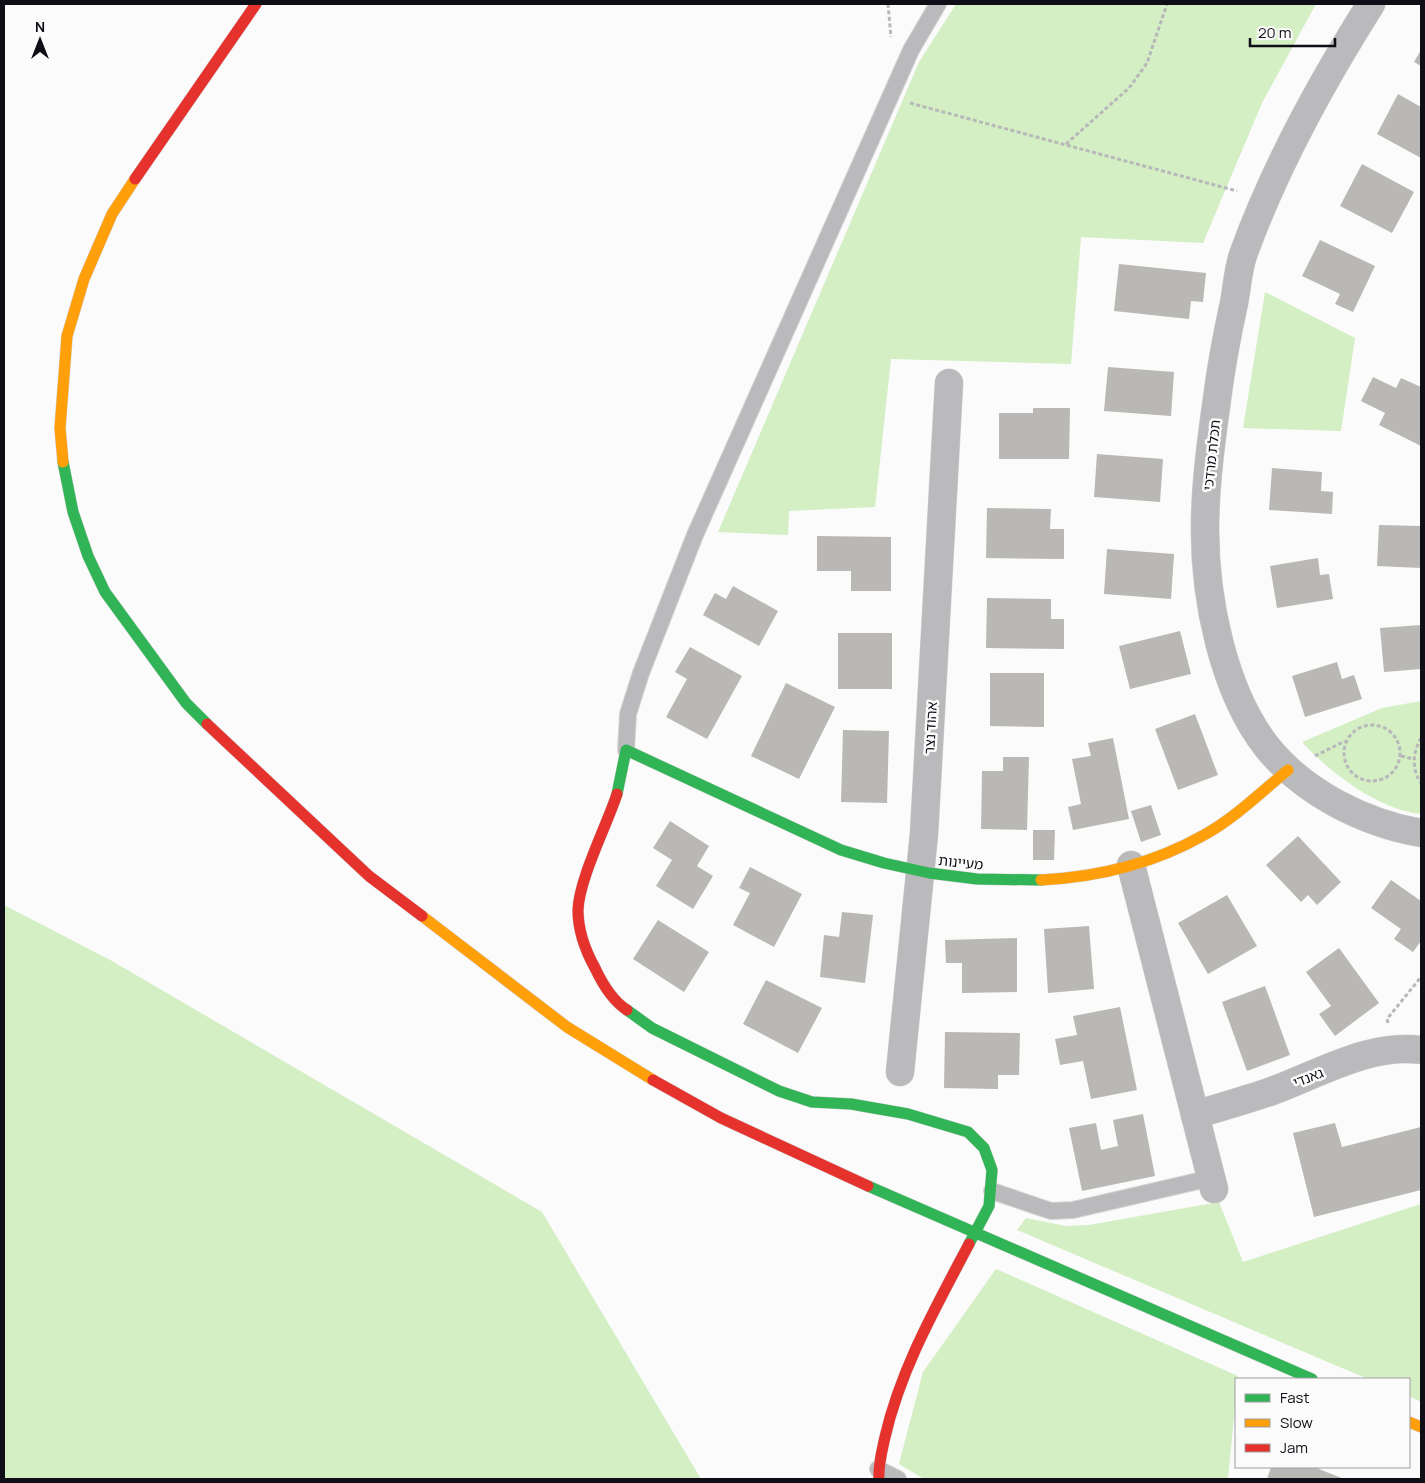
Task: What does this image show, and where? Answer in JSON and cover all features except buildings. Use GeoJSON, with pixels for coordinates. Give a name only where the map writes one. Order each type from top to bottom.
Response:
{"type":"FeatureCollection","features":[{"type":"Feature","properties":{"kind":"street"},"geometry":{"type":"LineString","coordinates":[[256,4],[156,145],[112,214],[84,279],[66,336],[60,428],[64,472],[73,512],[88,556],[105,592],[186,703],[232,750],[369,876],[567,1027],[658,1083],[721,1118],[829,1170],[1310,1378]]}},
{"type":"Feature","properties":{"kind":"street","name":"תכלת מרדכי"},"geometry":{"type":"LineString","coordinates":[[1371,4],[1347,41],[1292,138],[1243,257],[1221,365],[1208,462],[1205,530],[1207,574],[1213,613],[1235,688],[1249,718],[1267,746],[1288,770],[1355,813],[1382,824],[1421,833]]}},
{"type":"Feature","properties":{"kind":"street","name":"אהוד נצר"},"geometry":{"type":"LineString","coordinates":[[900,1072],[925,824],[949,383]]}},
{"type":"Feature","properties":{"kind":"street"},"geometry":{"type":"LineString","coordinates":[[626,750],[617,795],[581,891],[578,909],[580,932],[588,955],[601,981],[623,1008],[652,1028],[779,1091],[812,1102],[852,1104],[908,1114],[968,1132],[984,1148],[992,1170],[992,1191],[989,1206],[917,1342],[891,1411],[878,1474]]}},
{"type":"Feature","properties":{"kind":"street","name":"מעיינות"},"geometry":{"type":"LineString","coordinates":[[626,750],[840,850],[874,862],[919,873],[1010,881],[1062,879],[1099,874],[1163,854],[1204,835],[1288,770]]}},
{"type":"Feature","properties":{"kind":"street"},"geometry":{"type":"LineString","coordinates":[[1132,865],[1212,1184]]}},
{"type":"Feature","properties":{"kind":"street","name":"גאנדי"},"geometry":{"type":"LineString","coordinates":[[1195,1115],[1270,1092],[1367,1054],[1391,1049],[1421,1050]]}},
{"type":"Feature","properties":{"kind":"lane"},"geometry":{"type":"LineString","coordinates":[[626,750],[628,714],[641,673],[695,535],[910,50],[938,4]]}},
{"type":"Feature","properties":{"kind":"lane"},"geometry":{"type":"LineString","coordinates":[[992,1191],[1051,1211],[1073,1210],[1212,1184]]}},
{"type":"Feature","properties":{"kind":"lane"},"geometry":{"type":"LineString","coordinates":[[878,1474],[898,1479]]}},
{"type":"Feature","properties":{"kind":"path"},"geometry":{"type":"LineString","coordinates":[[888,4],[891,39]]}},
{"type":"Feature","properties":{"kind":"path"},"geometry":{"type":"LineString","coordinates":[[1066,145],[1129,88],[1147,63],[1167,4]]}},
{"type":"Feature","properties":{"kind":"path"},"geometry":{"type":"LineString","coordinates":[[890,97],[1267,199]]}},
{"type":"Feature","properties":{"kind":"path"},"geometry":{"type":"LineString","coordinates":[[1379,725],[1395,737],[1400,746],[1400,756],[1397,767],[1390,775],[1382,780],[1370,782],[1352,774],[1344,760],[1343,750],[1352,732],[1360,727],[1379,725]]}},
{"type":"Feature","properties":{"kind":"path"},"geometry":{"type":"LineString","coordinates":[[1421,738],[1416,746],[1414,759],[1416,773],[1421,782]]}},
{"type":"Feature","properties":{"kind":"path"},"geometry":{"type":"LineString","coordinates":[[1400,756],[1414,759]]}},
{"type":"Feature","properties":{"kind":"path"},"geometry":{"type":"LineString","coordinates":[[1391,1049],[1387,1020],[1421,977]]}},
{"type":"Feature","properties":{"kind":"green space"},"geometry":{"type":"Polygon","coordinates":[[[956,4],[1316,4],[1262,103],[1203,243],[1081,237],[1071,364],[891,359],[875,507],[789,511],[788,535],[718,532],[919,62],[956,4]]]}},
{"type":"Feature","properties":{"kind":"green space"},"geometry":{"type":"Polygon","coordinates":[[[1265,292],[1355,338],[1341,431],[1243,428],[1265,292]]]}},
{"type":"Feature","properties":{"kind":"green space"},"geometry":{"type":"Polygon","coordinates":[[[1421,701],[1421,814],[1389,806],[1372,798],[1340,777],[1302,742],[1382,708],[1421,701]]]}},
{"type":"Feature","properties":{"kind":"green space"},"geometry":{"type":"Polygon","coordinates":[[[4,905],[112,961],[542,1212],[701,1479],[4,1479],[4,905]]]}},
{"type":"Feature","properties":{"kind":"green space"},"geometry":{"type":"Polygon","coordinates":[[[1219,1202],[1243,1262],[1421,1204],[1421,1402],[1410,1396],[1410,1378],[1366,1378],[1017,1230],[1026,1218],[1066,1226],[1089,1225],[1219,1202]]]}},
{"type":"Feature","properties":{"kind":"green space"},"geometry":{"type":"Polygon","coordinates":[[[996,1269],[1238,1376],[1238,1378],[1235,1378],[1235,1407],[1228,1479],[924,1479],[899,1464],[923,1372],[996,1269]]]}},
{"type":"Feature","properties":{"kind":"traffic: fast"},"geometry":{"type":"LineString","coordinates":[[63,462],[73,512],[88,556],[105,592],[186,703],[207,724]]}},
{"type":"Feature","properties":{"kind":"traffic: fast"},"geometry":{"type":"LineString","coordinates":[[617,794],[626,750],[841,850],[884,863],[929,873],[977,879],[1041,880]]}},
{"type":"Feature","properties":{"kind":"traffic: fast"},"geometry":{"type":"LineString","coordinates":[[627,1010],[652,1028],[779,1091],[812,1102],[851,1104],[908,1114],[968,1132],[984,1148],[992,1170],[989,1206],[969,1244]]}},
{"type":"Feature","properties":{"kind":"traffic: fast"},"geometry":{"type":"LineString","coordinates":[[868,1186],[1310,1378]]}},
{"type":"Feature","properties":{"kind":"traffic: slow"},"geometry":{"type":"LineString","coordinates":[[63,462],[60,428],[67,336],[84,279],[112,214],[135,179]]}},
{"type":"Feature","properties":{"kind":"traffic: slow"},"geometry":{"type":"LineString","coordinates":[[1041,880],[1105,872],[1165,854],[1204,835],[1226,821],[1288,770]]}},
{"type":"Feature","properties":{"kind":"traffic: slow"},"geometry":{"type":"LineString","coordinates":[[422,916],[567,1027],[653,1080]]}},
{"type":"Feature","properties":{"kind":"traffic: slow"},"geometry":{"type":"LineString","coordinates":[[1410,1422],[1421,1427]]}},
{"type":"Feature","properties":{"kind":"traffic: jam"},"geometry":{"type":"LineString","coordinates":[[135,179],[256,4]]}},
{"type":"Feature","properties":{"kind":"traffic: jam"},"geometry":{"type":"LineString","coordinates":[[207,724],[369,876],[422,916]]}},
{"type":"Feature","properties":{"kind":"traffic: jam"},"geometry":{"type":"LineString","coordinates":[[617,794],[583,883],[578,918],[585,947],[591,961],[613,997],[627,1010]]}},
{"type":"Feature","properties":{"kind":"traffic: jam"},"geometry":{"type":"LineString","coordinates":[[653,1080],[721,1118],[868,1186]]}},
{"type":"Feature","properties":{"kind":"traffic: jam"},"geometry":{"type":"LineString","coordinates":[[879,1479],[885,1437],[900,1387],[921,1338],[969,1244]]}}]}
